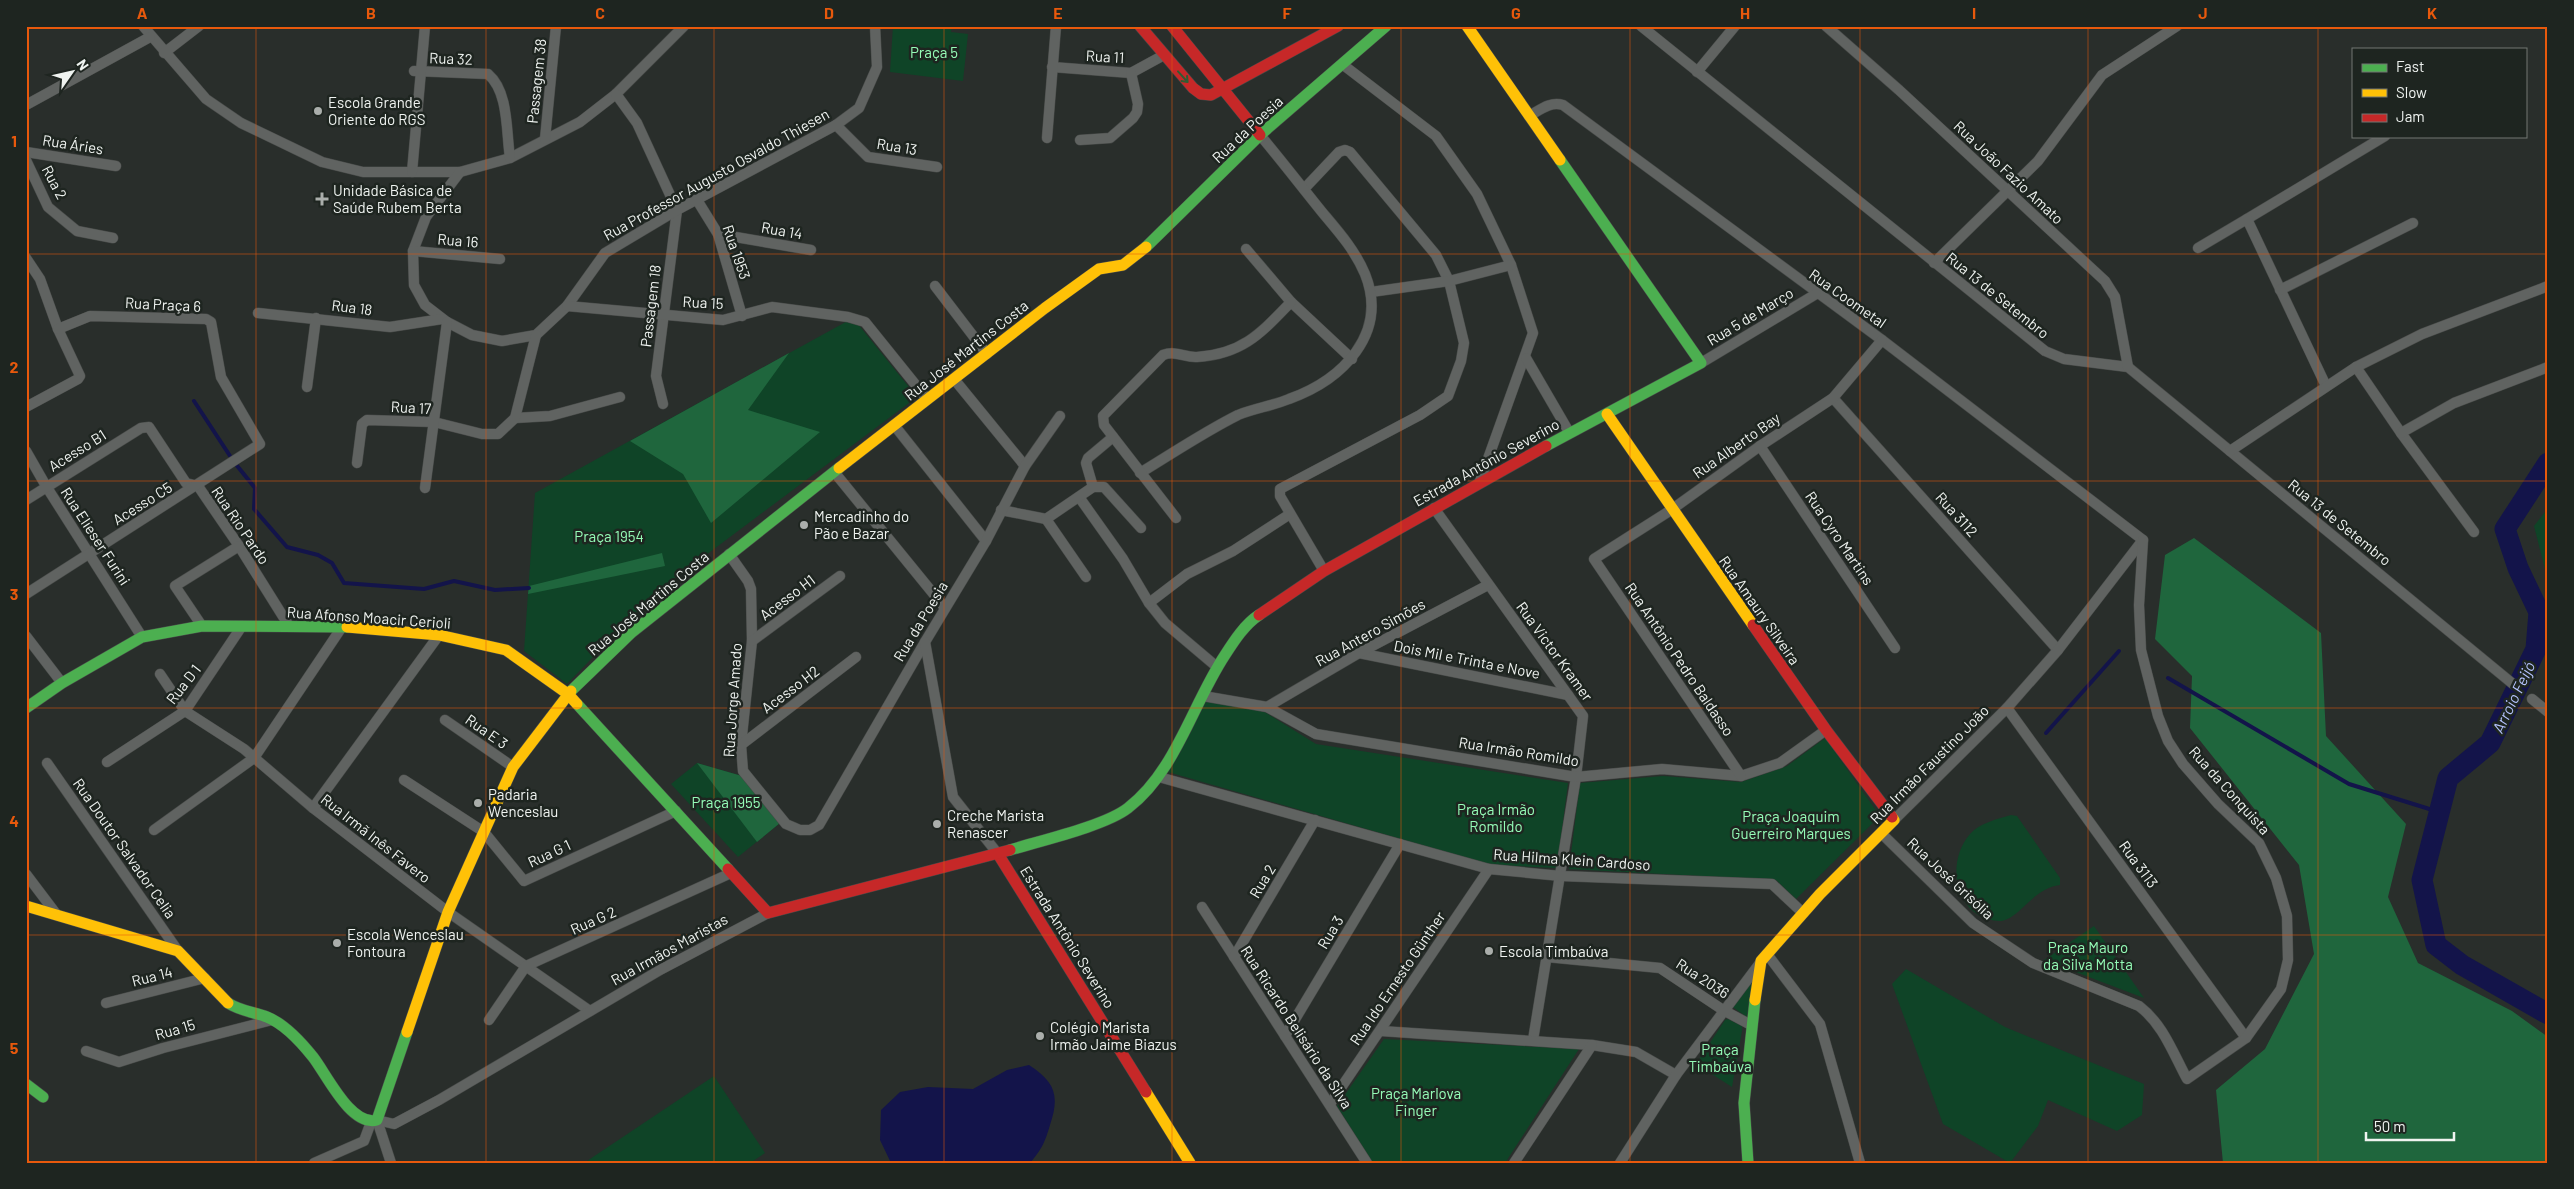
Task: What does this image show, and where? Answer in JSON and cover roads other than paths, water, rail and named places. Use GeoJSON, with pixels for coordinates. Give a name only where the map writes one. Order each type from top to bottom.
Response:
{"type":"FeatureCollection","features":[{"type":"Feature","properties":{"kind":"street"},"geometry":{"type":"LineString","coordinates":[[143,26],[150,37],[206,99],[240,123],[272,140],[322,162],[362,172],[460,172],[510,158],[580,122],[616,94],[684,26]]}},
{"type":"Feature","properties":{"kind":"street"},"geometry":{"type":"LineString","coordinates":[[164,53],[199,26]]}},
{"type":"Feature","properties":{"kind":"street"},"geometry":{"type":"LineString","coordinates":[[412,172],[418,71],[425,26]]}},
{"type":"Feature","properties":{"kind":"street","name":"Passagem 38"},"geometry":{"type":"LineString","coordinates":[[545,139],[556,26]]}},
{"type":"Feature","properties":{"kind":"street","name":"Rua Professor Augusto Osvaldo Thiesen"},"geometry":{"type":"LineString","coordinates":[[536,335],[567,306],[605,253],[677,210],[836,125],[859,108],[877,67],[875,26]]}},
{"type":"Feature","properties":{"kind":"street"},"geometry":{"type":"LineString","coordinates":[[1047,138],[1056,26]]}},
{"type":"Feature","properties":{"kind":"street"},"geometry":{"type":"LineString","coordinates":[[1140,26],[1193,88],[1201,94],[1211,95],[1338,26]]}},
{"type":"Feature","properties":{"kind":"street"},"geometry":{"type":"LineString","coordinates":[[1140,473],[1214,427],[1252,409],[1288,400],[1327,381],[1352,359],[1369,329],[1371,292],[1364,272],[1350,246],[1172,26]]}},
{"type":"Feature","properties":{"kind":"street","name":"Rua da Poesia"},"geometry":{"type":"LineString","coordinates":[[1134,258],[1260,135],[1386,26]]}},
{"type":"Feature","properties":{"kind":"street"},"geometry":{"type":"LineString","coordinates":[[1467,26],[1701,363]]}},
{"type":"Feature","properties":{"kind":"street","name":"Rua 13 de Setembro"},"geometry":{"type":"LineString","coordinates":[[1641,26],[2045,351],[2064,359],[2128,367],[2513,684]]}},
{"type":"Feature","properties":{"kind":"street"},"geometry":{"type":"LineString","coordinates":[[1697,72],[1735,26]]}},
{"type":"Feature","properties":{"kind":"street","name":"Rua João Fazio Amato"},"geometry":{"type":"LineString","coordinates":[[1826,26],[1899,90],[2105,281],[2115,297],[2128,367]]}},
{"type":"Feature","properties":{"kind":"street"},"geometry":{"type":"LineString","coordinates":[[1934,263],[2008,193],[2059,136],[2089,90],[2102,75],[2177,26]]}},
{"type":"Feature","properties":{"kind":"street"},"geometry":{"type":"LineString","coordinates":[[26,105],[150,37]]}},
{"type":"Feature","properties":{"kind":"street","name":"Rua 11"},"geometry":{"type":"LineString","coordinates":[[1052,67],[1131,73],[1164,55]]}},
{"type":"Feature","properties":{"kind":"street"},"geometry":{"type":"LineString","coordinates":[[1342,64],[1436,136],[1477,194],[1510,265],[1533,333],[1526,358],[1480,481]]}},
{"type":"Feature","properties":{"kind":"street","name":"Rua 32"},"geometry":{"type":"LineString","coordinates":[[418,71],[488,74],[496,81],[501,92],[510,158]]}},
{"type":"Feature","properties":{"kind":"street"},"geometry":{"type":"LineString","coordinates":[[1080,140],[1110,138],[1133,118],[1137,112],[1138,104],[1131,73]]}},
{"type":"Feature","properties":{"kind":"street"},"geometry":{"type":"LineString","coordinates":[[616,94],[636,123],[677,210]]}},
{"type":"Feature","properties":{"kind":"street","name":"Rua Coometal"},"geometry":{"type":"LineString","coordinates":[[1529,116],[1550,105],[1563,105],[1816,294],[1882,340],[2143,540]]}},
{"type":"Feature","properties":{"kind":"street","name":"Rua 13"},"geometry":{"type":"LineString","coordinates":[[836,125],[868,157],[937,167]]}},
{"type":"Feature","properties":{"kind":"street"},"geometry":{"type":"LineString","coordinates":[[2198,248],[2382,138]]}},
{"type":"Feature","properties":{"kind":"street"},"geometry":{"type":"LineString","coordinates":[[1304,190],[1339,152],[1345,150],[1350,152],[1436,255],[1449,281],[1464,343],[1461,361],[1448,396],[1420,415],[1280,489],[1278,492],[1324,571]]}},
{"type":"Feature","properties":{"kind":"street","name":"Rua Áries"},"geometry":{"type":"LineString","coordinates":[[26,152],[116,166]]}},
{"type":"Feature","properties":{"kind":"street","name":"Rua 2"},"geometry":{"type":"LineString","coordinates":[[26,160],[48,207],[77,231],[113,238]]}},
{"type":"Feature","properties":{"kind":"street"},"geometry":{"type":"LineString","coordinates":[[460,172],[426,217],[413,251],[414,285],[425,305],[445,320],[472,335],[502,341],[536,335],[515,418],[550,416],[620,397]]}},
{"type":"Feature","properties":{"kind":"street","name":"Rua 1953"},"geometry":{"type":"LineString","coordinates":[[697,200],[718,234],[742,316]]}},
{"type":"Feature","properties":{"kind":"street","name":"Passagem 18"},"geometry":{"type":"LineString","coordinates":[[663,404],[656,376],[677,210]]}},
{"type":"Feature","properties":{"kind":"street"},"geometry":{"type":"LineString","coordinates":[[2247,219],[2326,386]]}},
{"type":"Feature","properties":{"kind":"street"},"geometry":{"type":"LineString","coordinates":[[2280,290],[2413,223]]}},
{"type":"Feature","properties":{"kind":"street","name":"Rua 14"},"geometry":{"type":"LineString","coordinates":[[718,234],[811,250]]}},
{"type":"Feature","properties":{"kind":"street"},"geometry":{"type":"LineString","coordinates":[[1246,249],[1291,302],[1352,359]]}},
{"type":"Feature","properties":{"kind":"street","name":"Rua 16"},"geometry":{"type":"LineString","coordinates":[[413,251],[500,259]]}},
{"type":"Feature","properties":{"kind":"street"},"geometry":{"type":"LineString","coordinates":[[26,258],[40,279],[58,328],[80,376],[78,379],[26,407]]}},
{"type":"Feature","properties":{"kind":"street","name":"Rua José Martins Costa"},"geometry":{"type":"LineString","coordinates":[[374,1121],[448,912],[513,767],[568,694],[631,633],[927,399],[1090,274],[1099,269],[1123,265],[1134,258]]}},
{"type":"Feature","properties":{"kind":"street"},"geometry":{"type":"LineString","coordinates":[[1371,292],[1449,281],[1510,265]]}},
{"type":"Feature","properties":{"kind":"street"},"geometry":{"type":"LineString","coordinates":[[935,286],[986,354]]}},
{"type":"Feature","properties":{"kind":"street"},"geometry":{"type":"LineString","coordinates":[[2230,451],[2356,367],[2422,334],[2548,286]]}},
{"type":"Feature","properties":{"kind":"street","name":"Rua 5 de Março"},"geometry":{"type":"LineString","coordinates":[[1701,363],[1816,294]]}},
{"type":"Feature","properties":{"kind":"street"},"geometry":{"type":"LineString","coordinates":[[1176,518],[1113,437],[1104,424],[1102,416],[1163,355],[1172,352],[1194,358],[1226,352],[1257,338],[1291,302]]}},
{"type":"Feature","properties":{"kind":"street","name":"Rua 15"},"geometry":{"type":"LineString","coordinates":[[567,306],[723,320],[772,307],[836,314],[865,322],[927,399]]}},
{"type":"Feature","properties":{"kind":"street","name":"Rua 18"},"geometry":{"type":"LineString","coordinates":[[258,313],[390,327],[445,320]]}},
{"type":"Feature","properties":{"kind":"street","name":"Rua Praça 6"},"geometry":{"type":"LineString","coordinates":[[58,328],[90,316],[206,319],[210,322],[221,377],[260,444],[198,486]]}},
{"type":"Feature","properties":{"kind":"street"},"geometry":{"type":"LineString","coordinates":[[307,387],[316,318]]}},
{"type":"Feature","properties":{"kind":"street"},"geometry":{"type":"LineString","coordinates":[[425,488],[445,320]]}},
{"type":"Feature","properties":{"kind":"street","name":"Rua Alberto Bay"},"geometry":{"type":"LineString","coordinates":[[1594,559],[1671,510],[1760,446],[1833,398],[1882,340]]}},
{"type":"Feature","properties":{"kind":"street"},"geometry":{"type":"LineString","coordinates":[[1526,358],[1569,432]]}},
{"type":"Feature","properties":{"kind":"street","name":"Estrada Antônio Severino"},"geometry":{"type":"LineString","coordinates":[[998,854],[1105,820],[1126,810],[1145,794],[1159,777],[1217,667],[1236,638],[1256,617],[1324,571],[1480,481],[1701,363]]}},
{"type":"Feature","properties":{"kind":"street"},"geometry":{"type":"LineString","coordinates":[[2356,367],[2401,433],[2474,532]]}},
{"type":"Feature","properties":{"kind":"street"},"geometry":{"type":"LineString","coordinates":[[2401,433],[2454,403],[2548,367]]}},
{"type":"Feature","properties":{"kind":"street"},"geometry":{"type":"LineString","coordinates":[[954,379],[1025,466]]}},
{"type":"Feature","properties":{"kind":"street","name":"Rua 3112"},"geometry":{"type":"LineString","coordinates":[[1833,398],[2058,650]]}},
{"type":"Feature","properties":{"kind":"street","name":"Rua Amaury Silveira"},"geometry":{"type":"LineString","coordinates":[[1606,414],[1671,510],[1826,730],[1894,820]]}},
{"type":"Feature","properties":{"kind":"street","name":"Rua da Poesia"},"geometry":{"type":"LineString","coordinates":[[800,830],[810,830],[819,825],[924,642],[986,541],[1025,466],[1060,416]]}},
{"type":"Feature","properties":{"kind":"street","name":"Rua 17"},"geometry":{"type":"LineString","coordinates":[[357,463],[362,424],[367,420],[434,422],[482,434],[498,434],[515,418]]}},
{"type":"Feature","properties":{"kind":"street"},"geometry":{"type":"LineString","coordinates":[[894,425],[986,541]]}},
{"type":"Feature","properties":{"kind":"street","name":"Rua Rio Pardo"},"geometry":{"type":"LineString","coordinates":[[144,426],[149,427],[186,483],[198,486],[239,546],[289,626]]}},
{"type":"Feature","properties":{"kind":"street","name":"Acesso B1"},"geometry":{"type":"LineString","coordinates":[[26,500],[144,426]]}},
{"type":"Feature","properties":{"kind":"street"},"geometry":{"type":"LineString","coordinates":[[1093,487],[1086,463],[1088,458],[1113,437]]}},
{"type":"Feature","properties":{"kind":"street","name":"Rua Cyro Martins"},"geometry":{"type":"LineString","coordinates":[[1760,446],[1895,648]]}},
{"type":"Feature","properties":{"kind":"street","name":"Rua Elieser Furini"},"geometry":{"type":"LineString","coordinates":[[26,450],[46,486],[142,637]]}},
{"type":"Feature","properties":{"kind":"street"},"geometry":{"type":"LineString","coordinates":[[835,473],[946,608]]}},
{"type":"Feature","properties":{"kind":"street","name":"Acesso C5"},"geometry":{"type":"LineString","coordinates":[[26,594],[198,486]]}},
{"type":"Feature","properties":{"kind":"street"},"geometry":{"type":"LineString","coordinates":[[1046,519],[1093,487],[1104,487],[1141,528]]}},
{"type":"Feature","properties":{"kind":"street"},"geometry":{"type":"LineString","coordinates":[[1078,497],[1123,559],[1149,603],[1165,623],[1217,667]]}},
{"type":"Feature","properties":{"kind":"street","name":"Rua Victor Kramer"},"geometry":{"type":"LineString","coordinates":[[1434,508],[1583,716],[1576,777],[1533,1040]]}},
{"type":"Feature","properties":{"kind":"street"},"geometry":{"type":"LineString","coordinates":[[1002,510],[1046,519],[1086,576]]}},
{"type":"Feature","properties":{"kind":"street"},"geometry":{"type":"LineString","coordinates":[[1149,603],[1187,574],[1233,551],[1290,514]]}},
{"type":"Feature","properties":{"kind":"street","name":"Rua Irmão Faustino João"},"geometry":{"type":"LineString","coordinates":[[1764,957],[1803,913],[1881,833],[2007,708],[2058,650],[2143,540]]}},
{"type":"Feature","properties":{"kind":"street","name":"Rua da Conquista"},"geometry":{"type":"LineString","coordinates":[[2143,540],[2139,606],[2141,650],[2161,724],[2168,741],[2183,764],[2218,804],[2259,843],[2276,878],[2287,916],[2288,960],[2281,990],[2246,1038],[2187,1079]]}},
{"type":"Feature","properties":{"kind":"street"},"geometry":{"type":"LineString","coordinates":[[202,626],[175,586],[239,546]]}},
{"type":"Feature","properties":{"kind":"street","name":"Rua Jorge Amado"},"geometry":{"type":"LineString","coordinates":[[729,554],[751,589],[752,641],[741,745],[743,771],[786,824],[800,830]]}},
{"type":"Feature","properties":{"kind":"street","name":"Rua Antônio Pedro Baldasso"},"geometry":{"type":"LineString","coordinates":[[1594,559],[1741,776]]}},
{"type":"Feature","properties":{"kind":"street","name":"Acesso H1"},"geometry":{"type":"LineString","coordinates":[[752,641],[840,576]]}},
{"type":"Feature","properties":{"kind":"street","name":"Rua Antero Simões"},"geometry":{"type":"LineString","coordinates":[[1267,707],[1488,585]]}},
{"type":"Feature","properties":{"kind":"street","name":"Rua Afonso Moacir Cerioli"},"geometry":{"type":"LineString","coordinates":[[26,708],[62,683],[142,637],[202,626],[342,627],[439,635],[506,650],[568,694],[676,810],[768,913]]}},
{"type":"Feature","properties":{"kind":"street","name":"Rua D 1"},"geometry":{"type":"LineString","coordinates":[[108,762],[185,711],[242,626]]}},
{"type":"Feature","properties":{"kind":"street"},"geometry":{"type":"LineString","coordinates":[[154,830],[254,758],[342,627]]}},
{"type":"Feature","properties":{"kind":"street"},"geometry":{"type":"LineString","coordinates":[[313,808],[439,635]]}},
{"type":"Feature","properties":{"kind":"street"},"geometry":{"type":"LineString","coordinates":[[26,636],[62,683]]}},
{"type":"Feature","properties":{"kind":"street","name":"Estrada Antônio Severino"},"geometry":{"type":"LineString","coordinates":[[924,642],[953,797],[998,854],[1190,1163]]}},
{"type":"Feature","properties":{"kind":"street","name":"Dois Mil e Trinta e Nove"},"geometry":{"type":"LineString","coordinates":[[1360,654],[1568,695]]}},
{"type":"Feature","properties":{"kind":"street","name":"Acesso H2"},"geometry":{"type":"LineString","coordinates":[[741,745],[856,657]]}},
{"type":"Feature","properties":{"kind":"street","name":"Rua Irmã Inês Favero"},"geometry":{"type":"LineString","coordinates":[[160,674],[185,711],[254,758],[313,808],[448,912],[590,1011]]}},
{"type":"Feature","properties":{"kind":"street","name":"Rua Irmão Romildo"},"geometry":{"type":"LineString","coordinates":[[1203,696],[1267,707],[1316,734],[1576,777],[1662,769],[1741,776],[1780,763],[1826,730]]}},
{"type":"Feature","properties":{"kind":"street"},"geometry":{"type":"LineString","coordinates":[[2532,699],[2548,712]]}},
{"type":"Feature","properties":{"kind":"street","name":"Rua 3113"},"geometry":{"type":"LineString","coordinates":[[2007,708],[2246,1038]]}},
{"type":"Feature","properties":{"kind":"street","name":"Rua E 3"},"geometry":{"type":"LineString","coordinates":[[445,720],[513,767]]}},
{"type":"Feature","properties":{"kind":"street","name":"Rua Doutor Salvador Celia"},"geometry":{"type":"LineString","coordinates":[[47,763],[178,951]]}},
{"type":"Feature","properties":{"kind":"street","name":"Rua Hilma Klein Cardoso"},"geometry":{"type":"LineString","coordinates":[[1159,777],[1489,869],[1560,876],[1772,884],[1803,913]]}},
{"type":"Feature","properties":{"kind":"street","name":"Rua G 1"},"geometry":{"type":"LineString","coordinates":[[404,780],[484,832],[524,881],[676,810]]}},
{"type":"Feature","properties":{"kind":"street","name":"Rua 2"},"geometry":{"type":"LineString","coordinates":[[1234,957],[1315,820]]}},
{"type":"Feature","properties":{"kind":"street","name":"Rua José Grisólia"},"geometry":{"type":"LineString","coordinates":[[1881,833],[1973,923],[2033,963],[2139,1006],[2160,1027],[2187,1079]]}},
{"type":"Feature","properties":{"kind":"street","name":"Rua 3"},"geometry":{"type":"LineString","coordinates":[[1284,1036],[1400,844]]}},
{"type":"Feature","properties":{"kind":"street","name":"Rua Irmãos Maristas"},"geometry":{"type":"LineString","coordinates":[[178,951],[191,962],[230,1005],[273,1019],[295,1036],[352,1112],[360,1119],[394,1124],[439,1100],[660,970],[768,913],[998,854]]}},
{"type":"Feature","properties":{"kind":"street","name":"Rua Ido Ernesto Günther"},"geometry":{"type":"LineString","coordinates":[[1330,1104],[1489,869]]}},
{"type":"Feature","properties":{"kind":"street","name":"Rua G 2"},"geometry":{"type":"LineString","coordinates":[[526,966],[732,873]]}},
{"type":"Feature","properties":{"kind":"street"},"geometry":{"type":"LineString","coordinates":[[26,874],[57,914]]}},
{"type":"Feature","properties":{"kind":"street"},"geometry":{"type":"LineString","coordinates":[[26,906],[178,951]]}},
{"type":"Feature","properties":{"kind":"street","name":"Rua Ricardo Belisário da Silva"},"geometry":{"type":"LineString","coordinates":[[1202,907],[1367,1163]]}},
{"type":"Feature","properties":{"kind":"street","name":"Rua 2036"},"geometry":{"type":"LineString","coordinates":[[1547,957],[1660,968],[1723,1010],[1751,1025]]}},
{"type":"Feature","properties":{"kind":"street"},"geometry":{"type":"LineString","coordinates":[[1620,1163],[1676,1075],[1764,957]]}},
{"type":"Feature","properties":{"kind":"street"},"geometry":{"type":"LineString","coordinates":[[1748,1163],[1744,1103],[1751,1025],[1764,957]]}},
{"type":"Feature","properties":{"kind":"street"},"geometry":{"type":"LineString","coordinates":[[1764,957],[1820,1024],[1860,1163]]}},
{"type":"Feature","properties":{"kind":"street"},"geometry":{"type":"LineString","coordinates":[[489,1020],[526,966]]}},
{"type":"Feature","properties":{"kind":"street","name":"Rua 14"},"geometry":{"type":"LineString","coordinates":[[106,1003],[205,978]]}},
{"type":"Feature","properties":{"kind":"street","name":"Rua 15"},"geometry":{"type":"LineString","coordinates":[[86,1051],[119,1062],[163,1048],[273,1019]]}},
{"type":"Feature","properties":{"kind":"street"},"geometry":{"type":"LineString","coordinates":[[1380,1031],[1592,1044],[1636,1052],[1676,1075]]}},
{"type":"Feature","properties":{"kind":"street"},"geometry":{"type":"LineString","coordinates":[[1514,1163],[1592,1044]]}},
{"type":"Feature","properties":{"kind":"street"},"geometry":{"type":"LineString","coordinates":[[26,1084],[43,1097]]}},
{"type":"Feature","properties":{"kind":"street"},"geometry":{"type":"LineString","coordinates":[[314,1163],[364,1141],[374,1121]]}},
{"type":"Feature","properties":{"kind":"street"},"geometry":{"type":"LineString","coordinates":[[374,1121],[391,1163]]}},
{"type":"Feature","properties":{"kind":"waterway"},"geometry":{"type":"LineString","coordinates":[[194,401],[234,462],[255,488],[254,509],[287,547],[318,555],[332,563],[344,583],[424,589],[454,581],[495,590],[529,588]]}},
{"type":"Feature","properties":{"kind":"waterway","name":"Arroio Feijó"},"geometry":{"type":"LineString","coordinates":[[2548,463],[2505,529],[2518,568],[2539,612],[2536,649],[2490,743],[2448,778],[2422,880],[2436,945],[2462,965],[2548,1014]]}},
{"type":"Feature","properties":{"kind":"waterway"},"geometry":{"type":"LineString","coordinates":[[2046,733],[2119,651]]}},
{"type":"Feature","properties":{"kind":"waterway"},"geometry":{"type":"LineString","coordinates":[[2168,678],[2349,784],[2439,812]]}},
{"type":"Feature","properties":{"kind":"place","name":"Escola Grande Oriente do RGS"},"geometry":{"type":"Point","coordinates":[318,111]}},
{"type":"Feature","properties":{"kind":"place","name":"Unidade Básica de Saúde Rubem Berta"},"geometry":{"type":"Point","coordinates":[322,199]}},
{"type":"Feature","properties":{"kind":"place","name":"Mercadinho do Pão e Bazar"},"geometry":{"type":"Point","coordinates":[804,525]}},
{"type":"Feature","properties":{"kind":"place","name":"Padaria Wenceslau"},"geometry":{"type":"Point","coordinates":[478,803]}},
{"type":"Feature","properties":{"kind":"place","name":"Creche Marista Renascer"},"geometry":{"type":"Point","coordinates":[937,824]}},
{"type":"Feature","properties":{"kind":"place","name":"Escola Wenceslau Fontoura"},"geometry":{"type":"Point","coordinates":[337,943]}},
{"type":"Feature","properties":{"kind":"place","name":"Escola Timbaúva"},"geometry":{"type":"Point","coordinates":[1489,951]}},
{"type":"Feature","properties":{"kind":"place","name":"Colégio Marista Irmão Jaime Biazus"},"geometry":{"type":"Point","coordinates":[1040,1036]}},
{"type":"Feature","properties":{"kind":"park label","name":"Praça 5"},"geometry":{"type":"Point","coordinates":[934,52]}},
{"type":"Feature","properties":{"kind":"park label","name":"Praça 1954"},"geometry":{"type":"Point","coordinates":[609,536]}},
{"type":"Feature","properties":{"kind":"park label","name":"Praça 1955"},"geometry":{"type":"Point","coordinates":[726,802]}},
{"type":"Feature","properties":{"kind":"park label","name":"Praça Irmão Romildo"},"geometry":{"type":"Point","coordinates":[1496,818]}},
{"type":"Feature","properties":{"kind":"park label","name":"Praça Joaquim Guerreiro Marques"},"geometry":{"type":"Point","coordinates":[1791,824]}},
{"type":"Feature","properties":{"kind":"park label","name":"Praça Mauro da Silva Motta"},"geometry":{"type":"Point","coordinates":[2088,956]}},
{"type":"Feature","properties":{"kind":"park label","name":"Praça Timbaúva"},"geometry":{"type":"Point","coordinates":[1720,1058]}},
{"type":"Feature","properties":{"kind":"park label","name":"Praça Marlova Finger"},"geometry":{"type":"Point","coordinates":[1416,1102]}}]}
